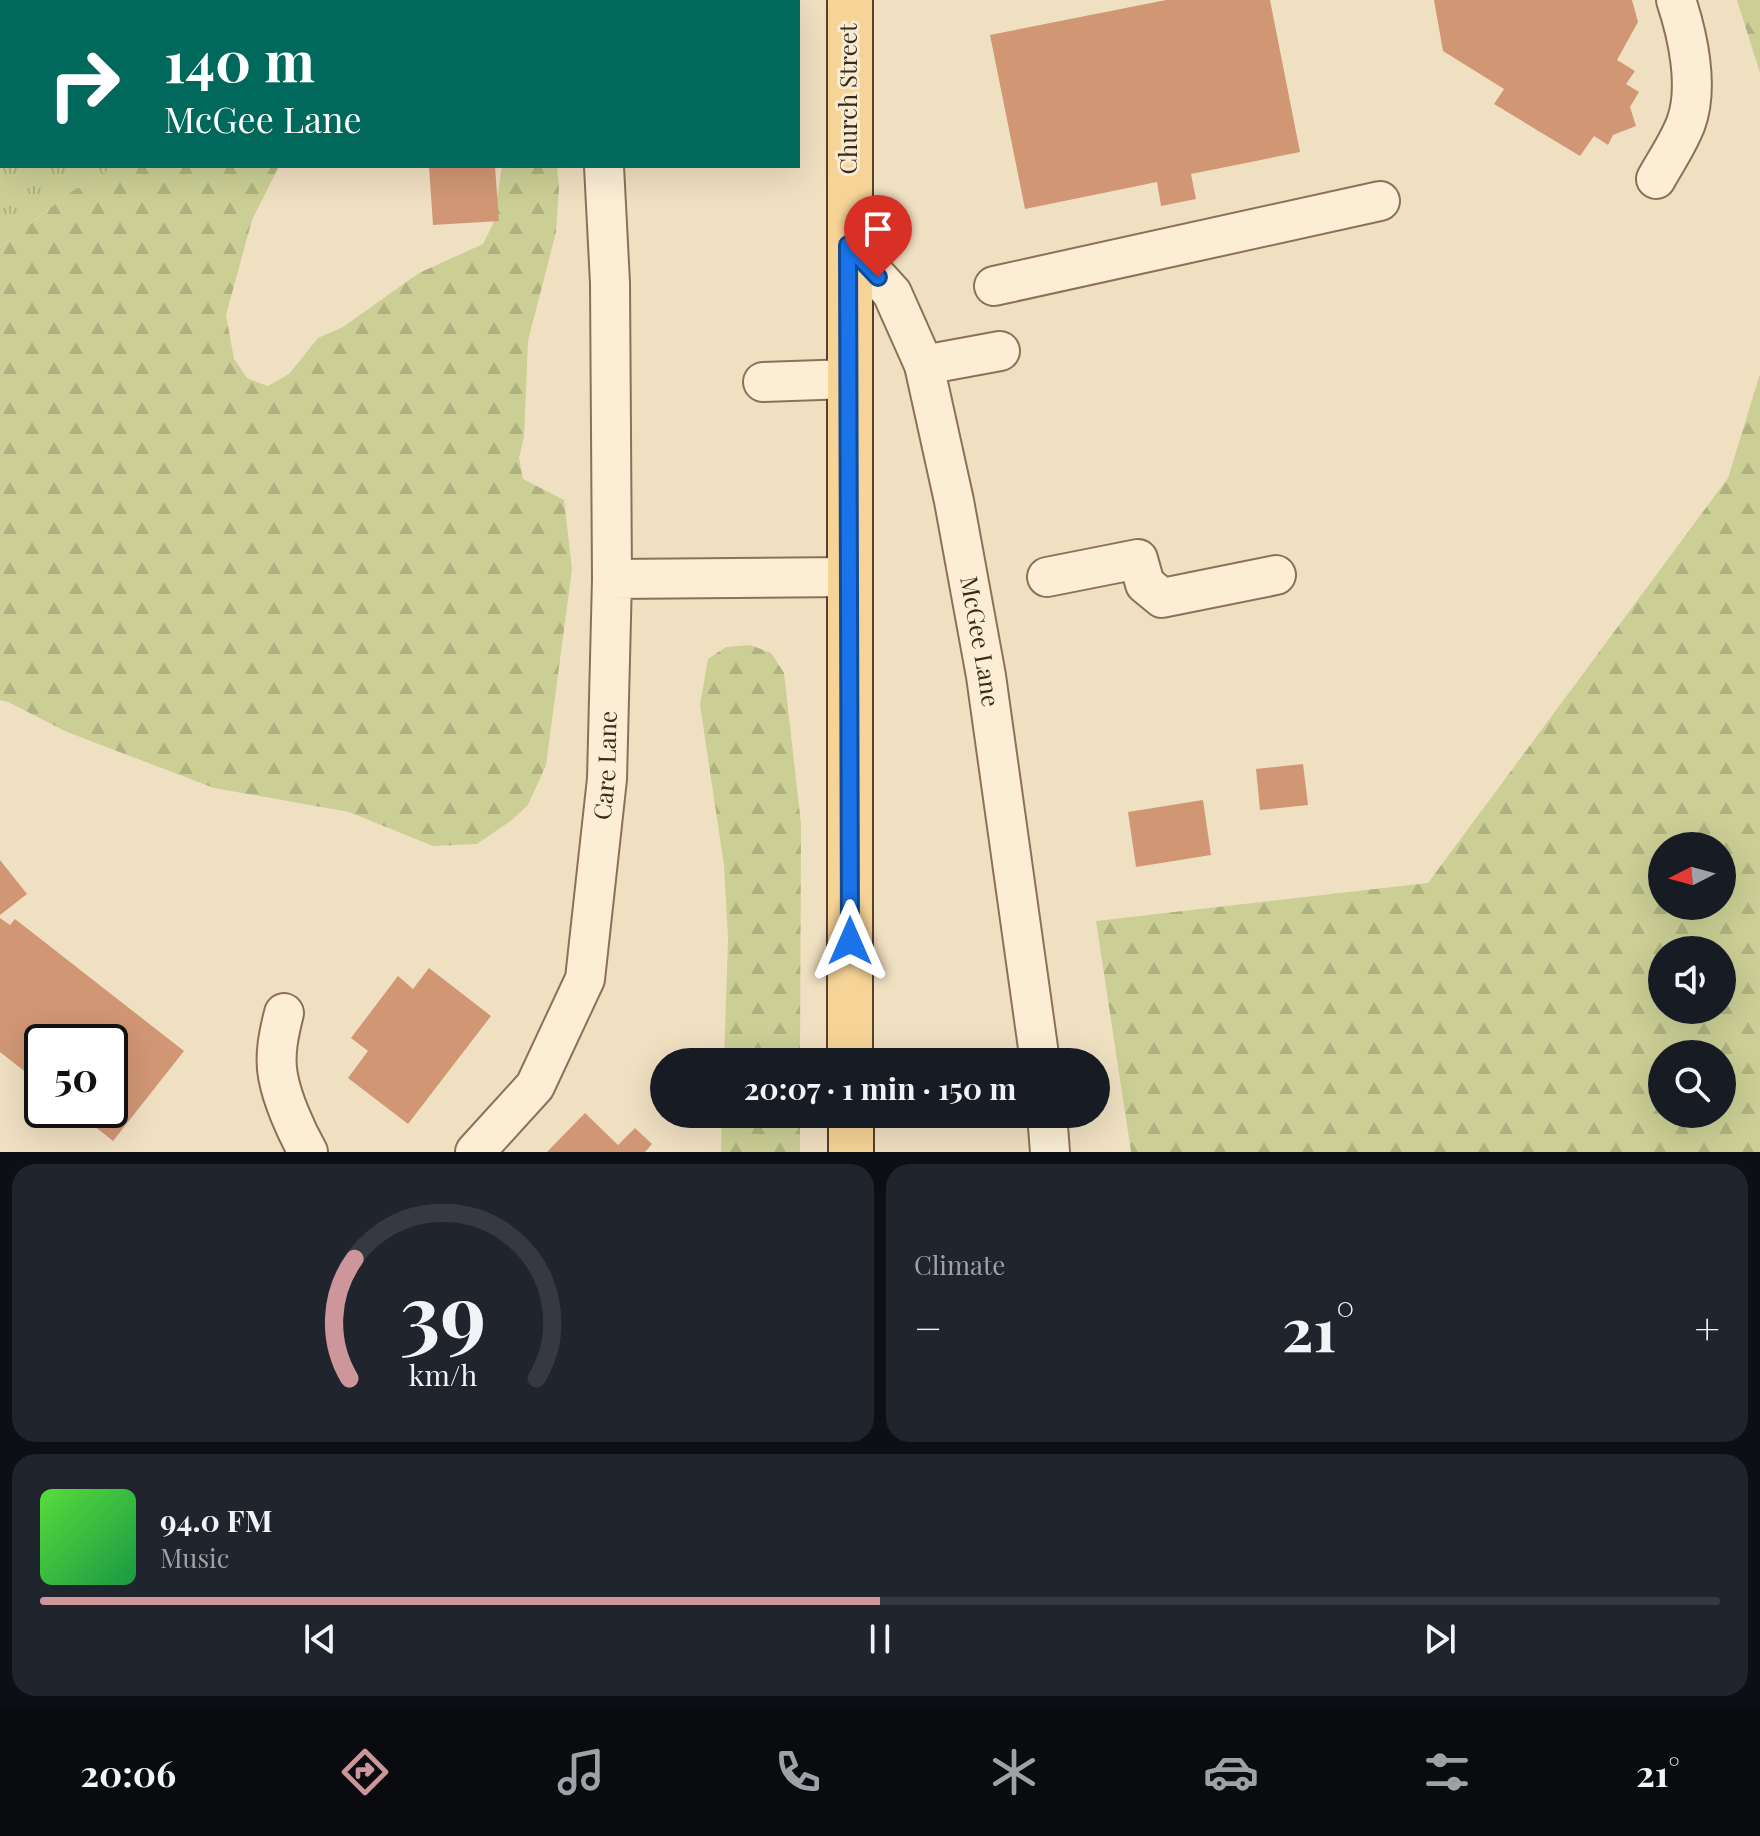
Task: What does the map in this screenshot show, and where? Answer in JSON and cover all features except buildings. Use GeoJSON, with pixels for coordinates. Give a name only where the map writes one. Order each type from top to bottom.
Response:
{"type":"FeatureCollection","features":[{"type":"Feature","properties":{"kind":"main road","name":"Church Street"},"geometry":{"type":"LineString","coordinates":[[850,0],[850,1048]]}},
{"type":"Feature","properties":{"kind":"main road"},"geometry":{"type":"LineString","coordinates":[[851,1128],[851,1152]]}},
{"type":"Feature","properties":{"kind":"street"},"geometry":{"type":"LineString","coordinates":[[1656,179],[1686,123],[1691,94],[1687,45],[1676,0]]}},
{"type":"Feature","properties":{"kind":"street","name":"Care Lane"},"geometry":{"type":"LineString","coordinates":[[475,1152],[535,1086],[585,979],[607,779],[612,579],[610,283],[604,168]]}},
{"type":"Feature","properties":{"kind":"street"},"geometry":{"type":"LineString","coordinates":[[994,286],[1380,201]]}},
{"type":"Feature","properties":{"kind":"street","name":"McGee Lane"},"geometry":{"type":"LineString","coordinates":[[848,245],[892,293],[924,365],[954,501],[986,676],[1038,1048]]}},
{"type":"Feature","properties":{"kind":"street"},"geometry":{"type":"LineString","coordinates":[[924,365],[1000,351]]}},
{"type":"Feature","properties":{"kind":"street"},"geometry":{"type":"LineString","coordinates":[[763,382],[849,379]]}},
{"type":"Feature","properties":{"kind":"street"},"geometry":{"type":"LineString","coordinates":[[1047,577],[1138,559],[1145,584],[1162,598],[1276,575]]}},
{"type":"Feature","properties":{"kind":"street"},"geometry":{"type":"LineString","coordinates":[[612,579],[848,577]]}},
{"type":"Feature","properties":{"kind":"street"},"geometry":{"type":"LineString","coordinates":[[284,1013],[278,1038],[277,1075],[299,1137],[308,1152]]}},
{"type":"Feature","properties":{"kind":"street"},"geometry":{"type":"LineString","coordinates":[[1048,1128],[1050,1152]]}},
{"type":"Feature","properties":{"kind":"green space"},"geometry":{"type":"Polygon","coordinates":[[[1737,0],[1760,0],[1760,73],[1737,0]]]}},
{"type":"Feature","properties":{"kind":"green space"},"geometry":{"type":"Polygon","coordinates":[[[0,168],[113,168],[71,192],[0,247],[0,168]]]}},
{"type":"Feature","properties":{"kind":"green space"},"geometry":{"type":"Polygon","coordinates":[[[113,168],[278,168],[252,220],[226,315],[234,359],[247,378],[268,386],[289,374],[318,338],[343,327],[419,273],[483,244],[493,224],[502,168],[557,168],[556,232],[528,341],[524,437],[519,458],[523,479],[564,500],[572,569],[546,765],[528,805],[477,844],[433,846],[349,812],[214,788],[67,732],[0,700],[0,247],[71,192],[113,168]]]}},
{"type":"Feature","properties":{"kind":"green space"},"geometry":{"type":"Polygon","coordinates":[[[1760,374],[1760,1152],[1131,1152],[1096,921],[1428,883],[1728,478],[1760,374]]]}},
{"type":"Feature","properties":{"kind":"green space"},"geometry":{"type":"Polygon","coordinates":[[[750,645],[771,653],[784,673],[801,824],[800,1048],[724,1048],[728,938],[724,865],[700,705],[708,659],[726,647],[750,645]]]}},
{"type":"Feature","properties":{"kind":"green space"},"geometry":{"type":"Polygon","coordinates":[[[722,1128],[800,1128],[800,1152],[721,1152],[722,1128]]]}},
{"type":"Feature","properties":{"kind":"route"},"geometry":{"type":"LineString","coordinates":[[850,941],[848,245],[878,277]]}}]}
